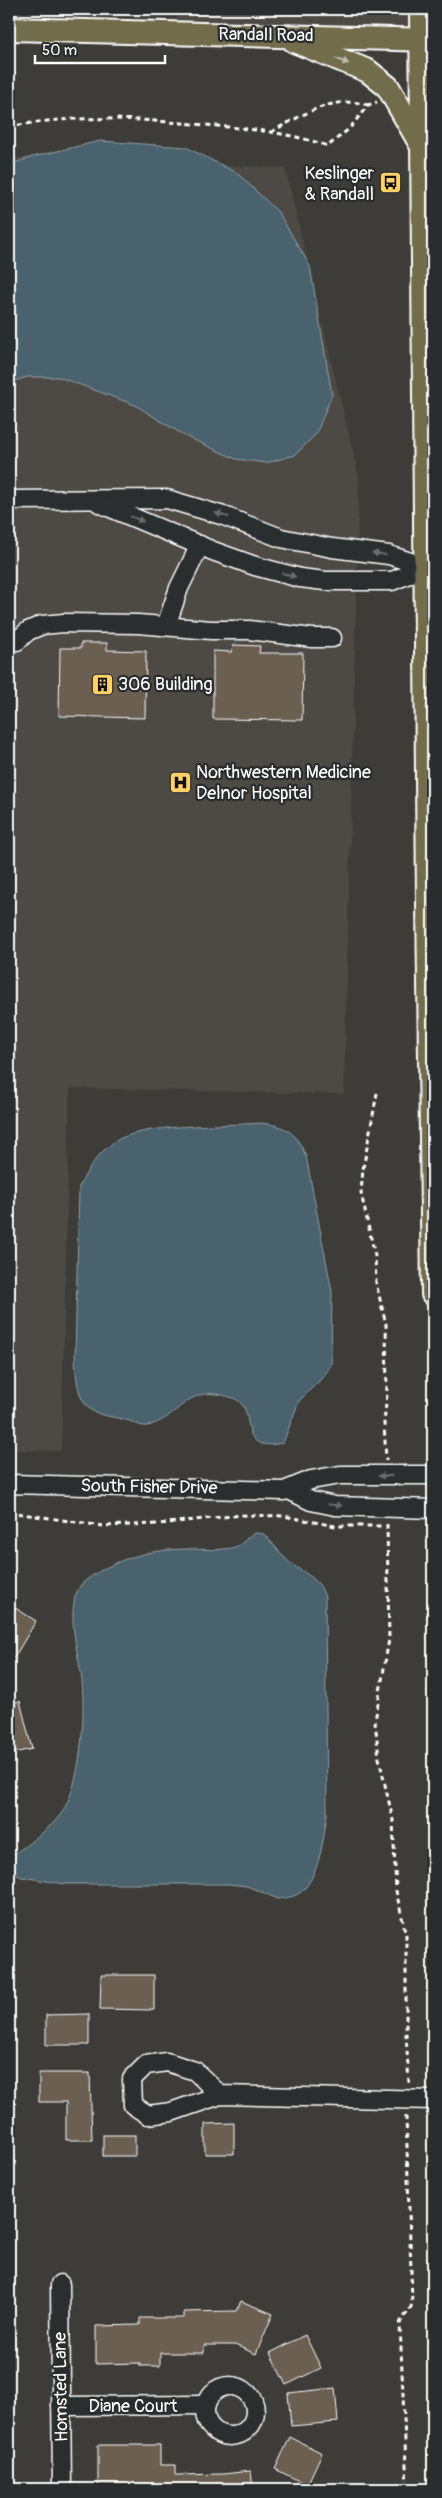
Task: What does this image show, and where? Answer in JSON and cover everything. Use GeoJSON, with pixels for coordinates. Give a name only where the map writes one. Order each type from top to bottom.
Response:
{"type":"FeatureCollection","features":[{"type":"Feature","properties":{"kind":"main road"},"geometry":{"type":"LineString","coordinates":[[421,9],[427,39],[421,146],[430,566],[433,1294]]}},
{"type":"Feature","properties":{"kind":"main road","name":"Randall Road"},"geometry":{"type":"LineString","coordinates":[[9,29],[427,39]]}},
{"type":"Feature","properties":{"kind":"main road"},"geometry":{"type":"LineString","coordinates":[[281,36],[368,71],[388,87],[421,146]]}},
{"type":"Feature","properties":{"kind":"street"},"geometry":{"type":"LineString","coordinates":[[9,500],[167,499],[224,516],[281,538],[388,556],[430,566]]}},
{"type":"Feature","properties":{"kind":"street"},"geometry":{"type":"LineString","coordinates":[[92,500],[255,566],[300,578],[325,581],[392,581],[430,566]]}},
{"type":"Feature","properties":{"kind":"street"},"geometry":{"type":"LineString","coordinates":[[166,626],[179,588],[200,545]]}},
{"type":"Feature","properties":{"kind":"street"},"geometry":{"type":"LineString","coordinates":[[9,641],[17,641],[28,631],[42,625],[128,624],[211,630],[249,630],[312,638],[332,638]]}},
{"type":"Feature","properties":{"kind":"street","name":"South Fisher Drive"},"geometry":{"type":"LineString","coordinates":[[286,1490],[311,1480],[340,1475],[433,1475]]}},
{"type":"Feature","properties":{"kind":"street","name":"South Fisher Drive"},"geometry":{"type":"LineString","coordinates":[[9,1484],[286,1490],[311,1501],[335,1506],[433,1509]]}},
{"type":"Feature","properties":{"kind":"street"},"geometry":{"type":"LineString","coordinates":[[220,2095],[195,2071],[167,2062],[146,2065],[132,2080],[133,2105],[148,2115],[171,2112],[220,2095],[433,2100]]}},
{"type":"Feature","properties":{"kind":"street","name":"Homsted Lane"},"geometry":{"type":"LineString","coordinates":[[60,2284],[62,2489]]}},
{"type":"Feature","properties":{"kind":"street","name":"Diane Court"},"geometry":{"type":"LineString","coordinates":[[61,2406],[206,2405]]}},
{"type":"Feature","properties":{"kind":"path"},"geometry":{"type":"LineString","coordinates":[[271,132],[326,104],[348,101],[368,105],[382,101]]}},
{"type":"Feature","properties":{"kind":"path"},"geometry":{"type":"LineString","coordinates":[[9,127],[43,120],[101,118],[298,135],[328,146],[350,128],[368,105]]}},
{"type":"Feature","properties":{"kind":"path"},"geometry":{"type":"LineString","coordinates":[[377,1093],[363,1169],[361,1193],[375,1256],[376,1283],[386,1324],[387,1394],[384,1423],[387,1476]]}},
{"type":"Feature","properties":{"kind":"path"},"geometry":{"type":"LineString","coordinates":[[387,1507],[389,1638],[375,1721],[379,1758],[393,1820],[396,1891],[406,1934],[409,2100],[405,2122],[412,2303],[411,2308],[402,2318],[400,2324],[407,2489]]}},
{"type":"Feature","properties":{"kind":"path"},"geometry":{"type":"LineString","coordinates":[[9,1512],[103,1526],[158,1524],[241,1515],[284,1516]]}},
{"type":"Feature","properties":{"kind":"shaded area"},"geometry":{"type":"Polygon","coordinates":[[[178,9],[412,9],[412,32],[176,25],[178,9]]]}},
{"type":"Feature","properties":{"kind":"shaded area","name":"Northwestern Medicine Delnor Hospital"},"geometry":{"type":"Polygon","coordinates":[[[9,157],[285,168],[359,477],[344,1094],[70,1088],[61,1451],[9,1450],[9,157]]]}},
{"type":"Feature","properties":{"kind":"water"},"geometry":{"type":"Polygon","coordinates":[[[100,141],[186,147],[237,173],[278,212],[310,266],[332,395],[316,434],[295,455],[266,463],[236,459],[185,436],[135,405],[59,377],[27,377],[9,383],[9,165],[32,157],[100,141]]]}},
{"type":"Feature","properties":{"kind":"water"},"geometry":{"type":"Polygon","coordinates":[[[261,1123],[278,1126],[290,1132],[298,1141],[306,1156],[332,1292],[331,1365],[323,1377],[299,1401],[283,1443],[267,1445],[258,1442],[252,1436],[245,1411],[241,1404],[233,1398],[218,1394],[205,1394],[187,1401],[162,1420],[148,1426],[142,1426],[93,1411],[82,1400],[75,1360],[79,1187],[86,1174],[94,1162],[114,1142],[144,1131],[184,1126],[261,1123]]]}},
{"type":"Feature","properties":{"kind":"water"},"geometry":{"type":"Polygon","coordinates":[[[256,1533],[264,1534],[282,1555],[314,1579],[319,1584],[325,1598],[327,1814],[320,1856],[307,1885],[296,1895],[278,1899],[247,1886],[229,1884],[65,1884],[22,1877],[10,1872],[9,1862],[12,1856],[57,1819],[68,1801],[74,1785],[78,1768],[83,1713],[82,1681],[75,1642],[73,1613],[74,1600],[79,1588],[86,1580],[98,1572],[135,1556],[175,1549],[230,1548],[238,1546],[256,1533]]]}},
{"type":"Feature","properties":{"kind":"building","name":"306 Building"},"geometry":{"type":"Polygon","coordinates":[[[81,643],[107,643],[107,650],[146,651],[145,718],[59,716],[60,648],[81,648],[81,643]]]}},
{"type":"Feature","properties":{"kind":"building"},"geometry":{"type":"Polygon","coordinates":[[[233,645],[260,646],[259,653],[303,653],[302,720],[213,719],[213,651],[232,652],[233,645]]]}},
{"type":"Feature","properties":{"kind":"building"},"geometry":{"type":"Polygon","coordinates":[[[9,1604],[36,1621],[9,1666],[9,1604]]]}},
{"type":"Feature","properties":{"kind":"building"},"geometry":{"type":"Polygon","coordinates":[[[20,1701],[32,1749],[9,1754],[9,1704],[20,1701]]]}},
{"type":"Feature","properties":{"kind":"building"},"geometry":{"type":"Polygon","coordinates":[[[101,1975],[154,1975],[154,2010],[100,2009],[101,1975]]]}},
{"type":"Feature","properties":{"kind":"building"},"geometry":{"type":"Polygon","coordinates":[[[89,2014],[89,2045],[46,2045],[46,2015],[89,2014]]]}},
{"type":"Feature","properties":{"kind":"building"},"geometry":{"type":"Polygon","coordinates":[[[39,2073],[90,2073],[92,2140],[66,2140],[66,2102],[39,2102],[39,2073]]]}},
{"type":"Feature","properties":{"kind":"building"},"geometry":{"type":"Polygon","coordinates":[[[234,2123],[234,2154],[205,2154],[205,2124],[234,2123]]]}},
{"type":"Feature","properties":{"kind":"building"},"geometry":{"type":"Polygon","coordinates":[[[103,2135],[135,2135],[135,2156],[103,2156],[103,2135]]]}},
{"type":"Feature","properties":{"kind":"building"},"geometry":{"type":"Polygon","coordinates":[[[241,2301],[273,2314],[256,2354],[235,2345],[204,2345],[204,2353],[160,2353],[160,2366],[140,2366],[140,2363],[96,2364],[96,2326],[140,2325],[140,2318],[184,2318],[184,2312],[236,2311],[241,2301]]]}},
{"type":"Feature","properties":{"kind":"building"},"geometry":{"type":"Polygon","coordinates":[[[305,2335],[321,2368],[286,2385],[270,2353],[305,2335]]]}},
{"type":"Feature","properties":{"kind":"building"},"geometry":{"type":"Polygon","coordinates":[[[335,2388],[338,2422],[291,2426],[288,2393],[335,2388]]]}},
{"type":"Feature","properties":{"kind":"building"},"geometry":{"type":"Polygon","coordinates":[[[290,2437],[322,2453],[307,2485],[275,2469],[290,2437]]]}},
{"type":"Feature","properties":{"kind":"building"},"geometry":{"type":"Polygon","coordinates":[[[98,2445],[160,2445],[160,2465],[176,2465],[176,2475],[223,2474],[251,2471],[253,2489],[98,2489],[98,2445]]]}},
{"type":"Feature","properties":{"kind":"place","name":"Keslinger & Randall"},"geometry":{"type":"Point","coordinates":[390,183]}},
{"type":"Feature","properties":{"kind":"place","name":"306 Building"},"geometry":{"type":"Point","coordinates":[102,684]}},
{"type":"Feature","properties":{"kind":"place","name":"Northwestern Medicine Delnor Hospital"},"geometry":{"type":"Point","coordinates":[180,782]}}]}
